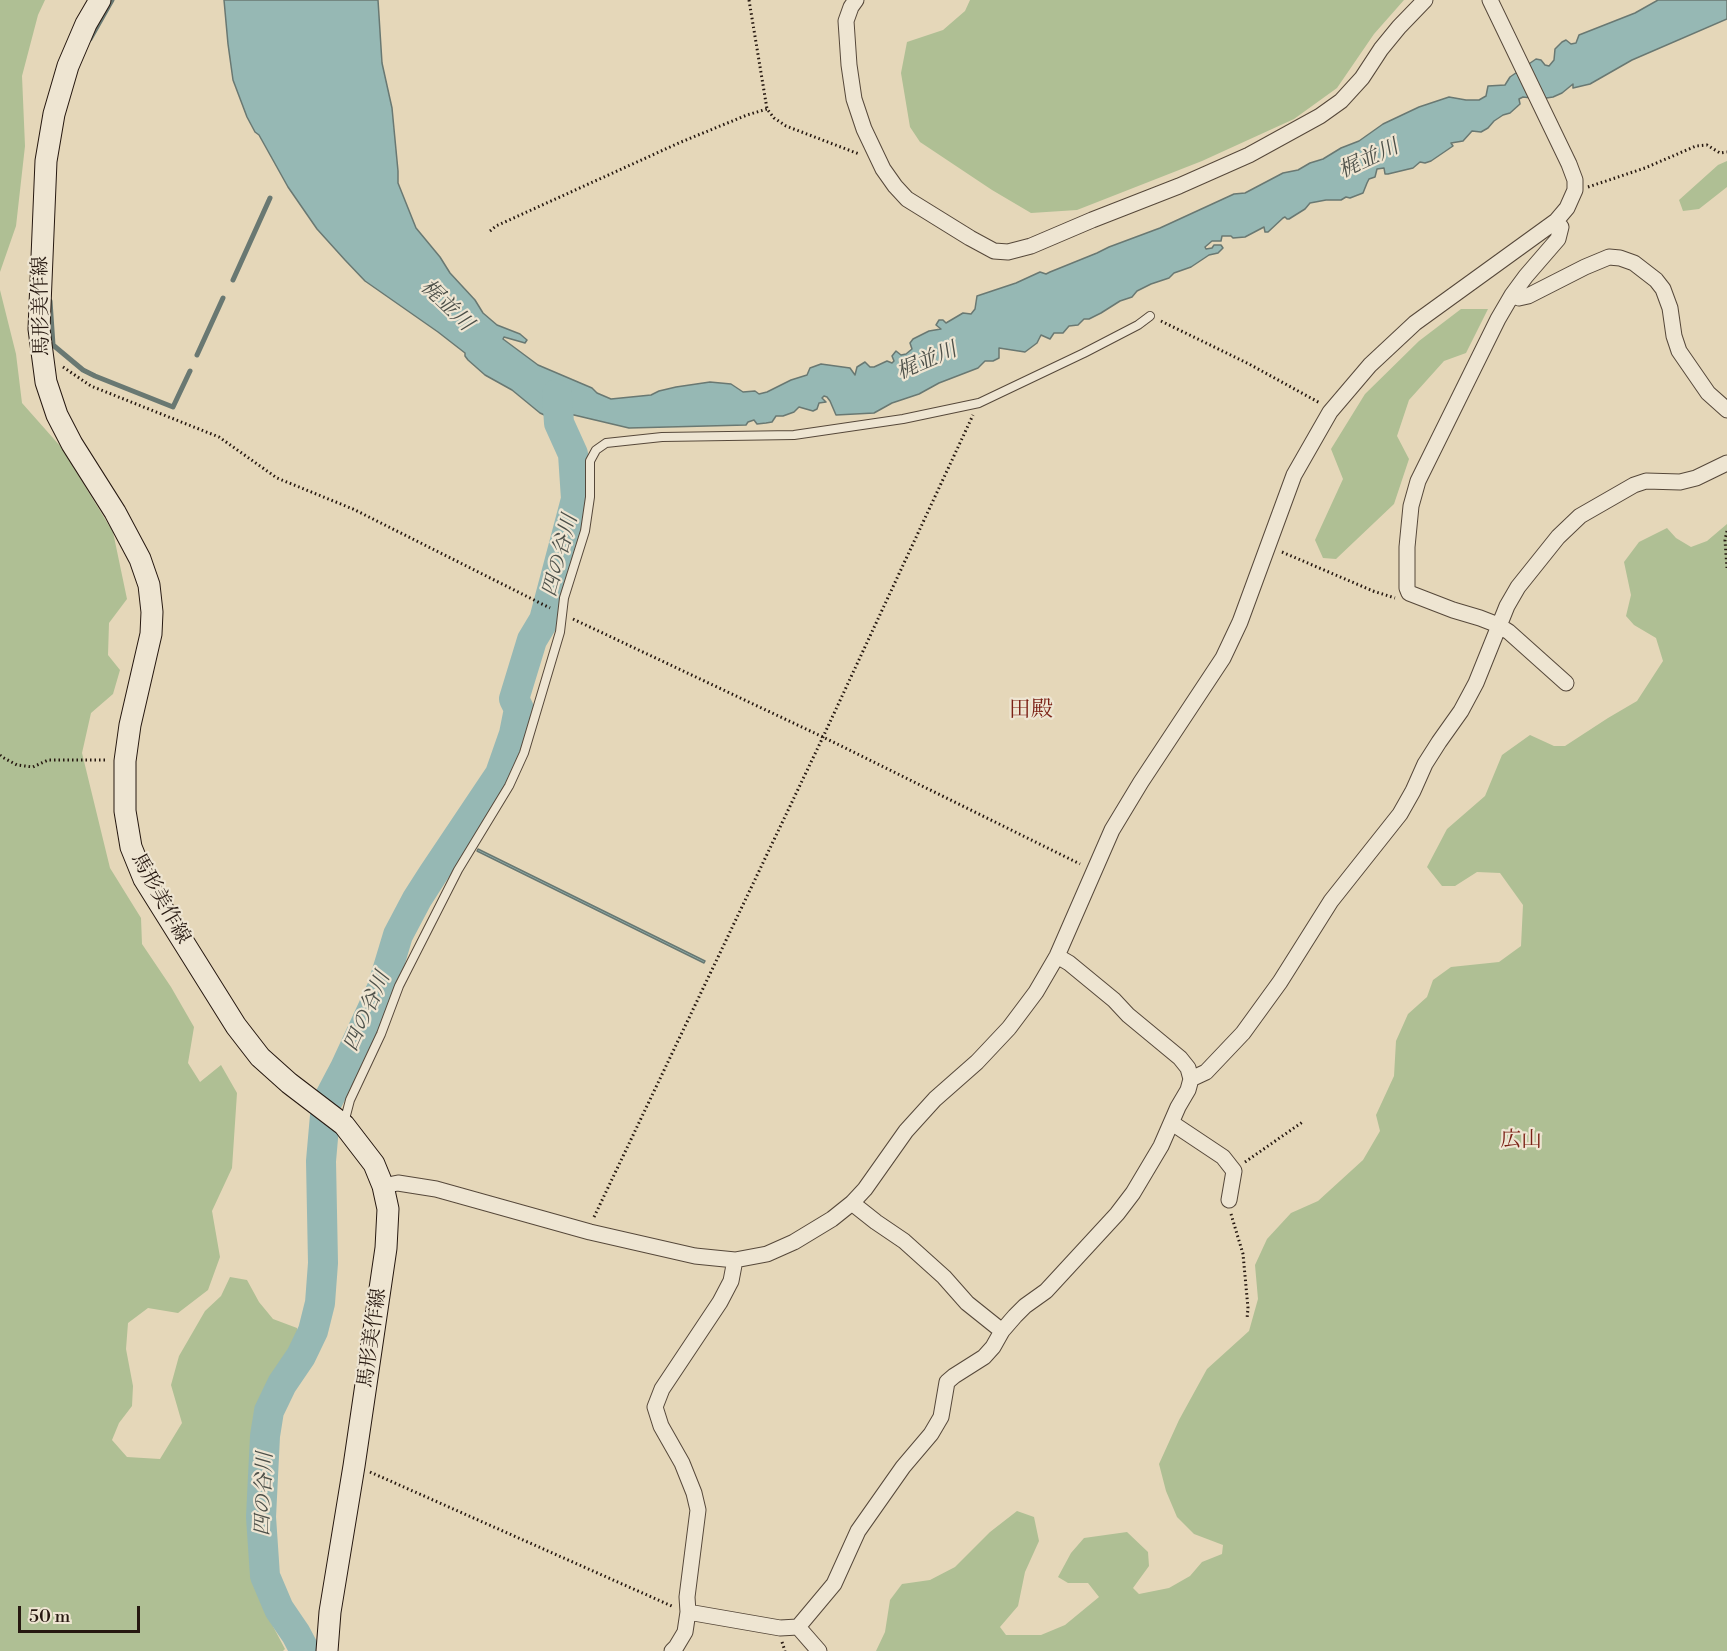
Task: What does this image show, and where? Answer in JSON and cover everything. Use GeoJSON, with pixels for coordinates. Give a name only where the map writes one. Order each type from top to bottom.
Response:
{"type":"FeatureCollection","features":[{"type":"Feature","properties":{"kind":"main road","name":"馬形美作線"},"geometry":{"type":"LineString","coordinates":[[100,0],[86,24],[68,66],[54,114],[46,161],[39,329],[46,382],[57,415],[72,444],[115,512],[140,559],[150,585],[151,634],[130,725],[125,761],[124,811],[131,847],[144,879],[236,1026],[260,1057],[289,1083],[341,1122],[374,1164],[383,1186],[388,1209],[386,1248],[330,1612],[327,1651]]}},
{"type":"Feature","properties":{"kind":"street"},"geometry":{"type":"LineString","coordinates":[[856,0],[846,21],[849,65],[854,99],[864,129],[878,158],[895,186],[907,199],[994,251],[1008,252],[1031,246],[1092,219],[1179,186],[1248,155],[1320,117],[1341,101],[1362,78],[1381,49],[1425,0]]}},
{"type":"Feature","properties":{"kind":"street"},"geometry":{"type":"LineString","coordinates":[[383,1186],[398,1183],[436,1189],[590,1232],[695,1256],[735,1260],[766,1254],[794,1242],[832,1219],[852,1203],[865,1189],[906,1131],[935,1098],[977,1062],[1009,1028],[1036,992],[1057,956],[1112,830],[1223,658],[1240,621],[1294,475],[1330,412],[1370,365],[1415,323],[1556,221],[1567,208],[1575,190],[1575,180],[1546,113],[1490,0]]}},
{"type":"Feature","properties":{"kind":"street"},"geometry":{"type":"LineString","coordinates":[[1556,221],[1561,227],[1558,239],[1512,295],[1492,330],[1418,481],[1411,506],[1407,547],[1407,588],[1409,593],[1498,625],[1566,682]]}},
{"type":"Feature","properties":{"kind":"street"},"geometry":{"type":"LineString","coordinates":[[1512,295],[1519,298],[1528,296],[1609,257],[1634,262],[1656,280],[1663,289],[1670,308],[1674,336],[1679,351],[1708,393],[1727,410]]}},
{"type":"Feature","properties":{"kind":"street"},"geometry":{"type":"LineString","coordinates":[[1191,1079],[1206,1072],[1243,1034],[1280,982],[1331,901],[1400,814],[1425,764],[1461,711],[1476,683],[1507,606],[1518,587],[1558,537],[1580,516],[1634,485],[1646,481],[1680,482],[1696,478],[1727,463]]}},
{"type":"Feature","properties":{"kind":"street"},"geometry":{"type":"LineString","coordinates":[[688,1612],[780,1628],[798,1626],[834,1584],[858,1531],[903,1467],[931,1434],[941,1417],[946,1382],[984,1357],[1002,1331],[1025,1306],[1046,1290],[1117,1214],[1133,1193],[1161,1146],[1188,1090],[1191,1079],[1188,1068],[1114,1000],[1057,956]]}},
{"type":"Feature","properties":{"kind":"street"},"geometry":{"type":"LineString","coordinates":[[1172,1123],[1222,1157],[1234,1171],[1229,1200]]}},
{"type":"Feature","properties":{"kind":"street"},"geometry":{"type":"LineString","coordinates":[[852,1203],[904,1241],[944,1277],[967,1303],[1002,1331]]}},
{"type":"Feature","properties":{"kind":"street"},"geometry":{"type":"LineString","coordinates":[[672,1651],[685,1632],[698,1510],[682,1463],[661,1426],[655,1407],[662,1389],[720,1302],[731,1281],[735,1260]]}},
{"type":"Feature","properties":{"kind":"street"},"geometry":{"type":"LineString","coordinates":[[798,1626],[819,1651]]}},
{"type":"Feature","properties":{"kind":"lane"},"geometry":{"type":"LineString","coordinates":[[341,1122],[381,1034],[399,986],[458,870],[509,786],[520,761],[561,632],[564,598],[585,531],[590,497],[590,461],[596,450],[606,442],[662,437],[794,435],[903,419],[979,403],[1084,353],[1138,325],[1150,316]]}},
{"type":"Feature","properties":{"kind":"path"},"geometry":{"type":"LineString","coordinates":[[749,0],[767,109],[774,118],[786,126],[872,159],[878,158]]}},
{"type":"Feature","properties":{"kind":"path"},"geometry":{"type":"LineString","coordinates":[[490,231],[496,226],[681,142],[767,109]]}},
{"type":"Feature","properties":{"kind":"path"},"geometry":{"type":"LineString","coordinates":[[1575,190],[1645,168],[1696,146],[1707,146],[1720,153],[1727,152]]}},
{"type":"Feature","properties":{"kind":"path"},"geometry":{"type":"LineString","coordinates":[[1150,316],[1249,364],[1320,403],[1330,412]]}},
{"type":"Feature","properties":{"kind":"path"},"geometry":{"type":"LineString","coordinates":[[42,360],[62,366],[91,386],[219,437],[277,478],[352,509],[532,599],[823,737],[1094,870]]}},
{"type":"Feature","properties":{"kind":"path"},"geometry":{"type":"LineString","coordinates":[[590,1232],[595,1213],[823,737],[979,403]]}},
{"type":"Feature","properties":{"kind":"path"},"geometry":{"type":"LineString","coordinates":[[1727,531],[1725,540],[1727,568]]}},
{"type":"Feature","properties":{"kind":"path"},"geometry":{"type":"LineString","coordinates":[[1267,547],[1372,591],[1405,602]]}},
{"type":"Feature","properties":{"kind":"path"},"geometry":{"type":"LineString","coordinates":[[0,755],[17,765],[33,767],[48,760],[125,761]]}},
{"type":"Feature","properties":{"kind":"path"},"geometry":{"type":"LineString","coordinates":[[1234,1171],[1304,1120]]}},
{"type":"Feature","properties":{"kind":"path"},"geometry":{"type":"LineString","coordinates":[[1229,1200],[1231,1215],[1243,1254],[1247,1319]]}},
{"type":"Feature","properties":{"kind":"path"},"geometry":{"type":"LineString","coordinates":[[354,1467],[688,1612]]}},
{"type":"Feature","properties":{"kind":"green space"},"geometry":{"type":"Polygon","coordinates":[[[0,0],[45,0],[38,15],[22,76],[25,146],[16,226],[0,272],[0,0]]]}},
{"type":"Feature","properties":{"kind":"green space"},"geometry":{"type":"Polygon","coordinates":[[[970,0],[1404,0],[1374,34],[1337,88],[1294,119],[1202,161],[1077,210],[1031,213],[920,142],[910,127],[901,73],[907,42],[943,30],[965,11],[970,0]]]}},
{"type":"Feature","properties":{"kind":"green space"},"geometry":{"type":"Polygon","coordinates":[[[1727,161],[1727,187],[1699,209],[1683,211],[1679,200],[1718,165],[1727,161]]]}},
{"type":"Feature","properties":{"kind":"green space"},"geometry":{"type":"Polygon","coordinates":[[[0,290],[16,354],[22,403],[61,447],[113,532],[127,599],[109,623],[108,655],[120,670],[113,694],[91,713],[82,753],[110,868],[141,918],[142,944],[194,1027],[188,1063],[200,1082],[221,1065],[237,1093],[232,1168],[212,1211],[220,1257],[208,1290],[178,1313],[148,1308],[128,1323],[126,1349],[133,1386],[132,1406],[119,1423],[112,1440],[127,1457],[160,1459],[182,1423],[171,1385],[179,1356],[205,1311],[221,1296],[230,1277],[247,1280],[259,1302],[273,1319],[297,1328],[297,1347],[272,1389],[261,1426],[256,1507],[255,1563],[266,1613],[285,1649],[283,1651],[0,1651],[0,290]]]}},
{"type":"Feature","properties":{"kind":"green space"},"geometry":{"type":"Polygon","coordinates":[[[1461,309],[1488,309],[1466,353],[1444,361],[1409,400],[1397,436],[1409,459],[1394,504],[1336,559],[1323,558],[1315,540],[1343,479],[1331,449],[1365,394],[1419,341],[1461,309]]]}},
{"type":"Feature","properties":{"kind":"green space"},"geometry":{"type":"Polygon","coordinates":[[[1727,524],[1727,1651],[876,1651],[885,1632],[890,1600],[902,1584],[930,1580],[955,1567],[990,1532],[1017,1511],[1034,1517],[1039,1541],[1025,1572],[1018,1606],[1000,1627],[1006,1635],[1041,1635],[1065,1625],[1099,1597],[1088,1583],[1068,1583],[1058,1577],[1071,1553],[1084,1538],[1127,1532],[1148,1552],[1149,1566],[1133,1588],[1139,1594],[1169,1588],[1190,1576],[1202,1562],[1222,1554],[1223,1545],[1194,1534],[1177,1517],[1166,1491],[1159,1464],[1179,1420],[1207,1369],[1249,1331],[1258,1299],[1255,1265],[1267,1239],[1291,1213],[1318,1201],[1363,1160],[1380,1131],[1376,1115],[1394,1076],[1396,1041],[1408,1014],[1427,997],[1433,980],[1451,967],[1499,962],[1521,946],[1523,905],[1500,873],[1477,872],[1455,886],[1442,886],[1427,867],[1447,829],[1485,796],[1502,755],[1530,735],[1554,746],[1565,746],[1637,701],[1663,661],[1656,638],[1634,625],[1626,616],[1631,595],[1624,562],[1639,542],[1667,528],[1676,538],[1691,547],[1707,541],[1727,524]]]}},
{"type":"Feature","properties":{"kind":"water","name":"梶並川"},"geometry":{"type":"Polygon","coordinates":[[[224,0],[378,0],[382,63],[392,108],[398,183],[416,228],[483,313],[497,325],[520,334],[527,340],[525,343],[504,337],[503,339],[538,365],[592,388],[597,393],[611,399],[651,395],[676,387],[710,382],[731,384],[743,392],[755,391],[759,394],[807,375],[810,368],[821,364],[850,368],[855,375],[857,367],[865,362],[870,367],[887,361],[892,363],[894,361],[892,356],[896,351],[901,355],[912,349],[910,343],[913,339],[929,331],[941,329],[936,325],[939,320],[946,323],[963,313],[971,314],[975,309],[977,296],[1040,272],[1046,274],[1160,228],[1234,194],[1245,193],[1283,173],[1298,170],[1323,159],[1359,141],[1383,124],[1419,107],[1449,97],[1479,100],[1486,96],[1488,86],[1505,85],[1510,77],[1536,59],[1549,66],[1554,60],[1555,49],[1562,42],[1566,40],[1571,44],[1576,43],[1579,35],[1635,13],[1658,0],[1727,0],[1727,19],[1632,60],[1590,84],[1573,88],[1573,84],[1553,97],[1540,99],[1523,97],[1519,99],[1520,104],[1510,113],[1503,115],[1481,132],[1472,131],[1463,141],[1451,143],[1453,146],[1431,161],[1420,162],[1413,168],[1388,174],[1385,174],[1384,168],[1377,169],[1375,177],[1369,179],[1363,193],[1341,200],[1310,203],[1289,219],[1283,218],[1268,232],[1265,232],[1264,227],[1245,237],[1222,236],[1221,241],[1212,241],[1205,247],[1206,249],[1214,245],[1221,245],[1223,248],[1218,253],[1209,255],[1191,267],[1174,273],[1169,278],[1137,291],[1132,297],[1120,301],[1089,319],[1084,319],[1078,325],[1069,326],[1063,333],[1054,333],[1050,339],[1041,335],[1037,343],[1025,352],[999,348],[999,358],[985,361],[978,368],[939,383],[919,394],[892,403],[874,413],[836,415],[830,401],[824,396],[822,398],[826,402],[819,403],[817,409],[813,411],[799,407],[794,412],[776,416],[772,422],[766,423],[757,424],[754,420],[746,425],[629,428],[574,415],[569,415],[566,420],[551,418],[540,413],[512,390],[485,375],[468,360],[465,353],[438,332],[365,281],[345,260],[317,229],[288,187],[247,117],[233,80],[224,0]]]}},
{"type":"Feature","properties":{"kind":"water"},"geometry":{"type":"Polygon","coordinates":[[[478,849],[705,961],[704,963],[477,851],[478,849]]]}},
{"type":"Feature","properties":{"kind":"waterway"},"geometry":{"type":"LineString","coordinates":[[90,39],[112,0]]}},
{"type":"Feature","properties":{"kind":"waterway"},"geometry":{"type":"LineString","coordinates":[[233,280],[270,198]]}},
{"type":"Feature","properties":{"kind":"waterway"},"geometry":{"type":"LineString","coordinates":[[197,355],[223,298]]}},
{"type":"Feature","properties":{"kind":"waterway"},"geometry":{"type":"LineString","coordinates":[[50,301],[53,345],[83,370],[173,407],[190,371]]}},
{"type":"Feature","properties":{"kind":"waterway","name":"四の谷川"},"geometry":{"type":"LineString","coordinates":[[305,1651],[279,1609],[265,1576],[261,1517],[265,1436],[269,1411],[313,1331],[320,1303],[323,1263],[321,1161],[326,1104],[382,988],[398,935],[417,899],[500,774],[514,734],[519,709],[514,699],[532,640],[544,620],[576,499],[573,454],[559,423],[557,394]]}},
{"type":"Feature","properties":{"kind":"district","name":"田殿"},"geometry":{"type":"Point","coordinates":[1031,711]}},
{"type":"Feature","properties":{"kind":"district","name":"広山"},"geometry":{"type":"Point","coordinates":[1521,1141]}}]}
